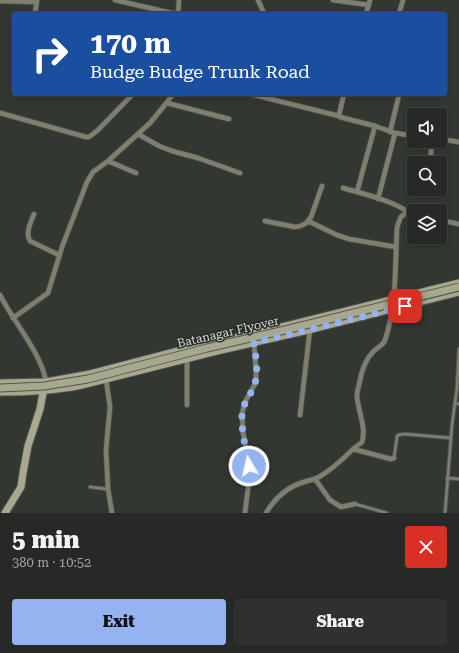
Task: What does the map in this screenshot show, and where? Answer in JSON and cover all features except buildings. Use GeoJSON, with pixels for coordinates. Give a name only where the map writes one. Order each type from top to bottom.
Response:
{"type":"FeatureCollection","features":[{"type":"Feature","properties":{"kind":"street"},"geometry":{"type":"LineString","coordinates":[[115,0],[168,12]]}},
{"type":"Feature","properties":{"kind":"street"},"geometry":{"type":"LineString","coordinates":[[177,12],[179,0]]}},
{"type":"Feature","properties":{"kind":"street"},"geometry":{"type":"LineString","coordinates":[[258,0],[263,12]]}},
{"type":"Feature","properties":{"kind":"street"},"geometry":{"type":"LineString","coordinates":[[334,0],[368,6]]}},
{"type":"Feature","properties":{"kind":"street"},"geometry":{"type":"LineString","coordinates":[[366,12],[370,0]]}},
{"type":"Feature","properties":{"kind":"street"},"geometry":{"type":"LineString","coordinates":[[399,12],[402,0]]}},
{"type":"Feature","properties":{"kind":"street"},"geometry":{"type":"LineString","coordinates":[[0,1],[37,1],[35,12]]}},
{"type":"Feature","properties":{"kind":"street"},"geometry":{"type":"LineString","coordinates":[[0,113],[89,137],[98,130],[131,96]]}},
{"type":"Feature","properties":{"kind":"street"},"geometry":{"type":"LineString","coordinates":[[13,318],[48,293],[59,255],[90,176],[150,124],[172,96]]}},
{"type":"Feature","properties":{"kind":"street"},"geometry":{"type":"LineString","coordinates":[[258,96],[407,135]]}},
{"type":"Feature","properties":{"kind":"street"},"geometry":{"type":"LineString","coordinates":[[339,116],[344,96]]}},
{"type":"Feature","properties":{"kind":"street"},"geometry":{"type":"LineString","coordinates":[[378,199],[399,96]]}},
{"type":"Feature","properties":{"kind":"street"},"geometry":{"type":"LineString","coordinates":[[167,103],[229,118]]}},
{"type":"Feature","properties":{"kind":"street"},"geometry":{"type":"LineString","coordinates":[[357,192],[375,126]]}},
{"type":"Feature","properties":{"kind":"street"},"geometry":{"type":"LineString","coordinates":[[138,134],[159,146],[172,151],[198,158],[240,173]]}},
{"type":"Feature","properties":{"kind":"street"},"geometry":{"type":"LineString","coordinates":[[447,140],[459,142]]}},
{"type":"Feature","properties":{"kind":"street"},"geometry":{"type":"LineString","coordinates":[[108,161],[136,174]]}},
{"type":"Feature","properties":{"kind":"street"},"geometry":{"type":"LineString","coordinates":[[265,221],[299,227],[307,222],[311,217],[322,186]]}},
{"type":"Feature","properties":{"kind":"street"},"geometry":{"type":"LineString","coordinates":[[343,188],[390,202],[407,211]]}},
{"type":"Feature","properties":{"kind":"street"},"geometry":{"type":"LineString","coordinates":[[34,214],[28,232],[30,241],[59,255]]}},
{"type":"Feature","properties":{"kind":"street"},"geometry":{"type":"LineString","coordinates":[[266,513],[281,494],[302,482],[315,479],[337,464],[363,440],[357,396],[366,361],[376,348],[384,343],[388,332],[394,299],[397,228],[400,218],[403,215],[407,215]]}},
{"type":"Feature","properties":{"kind":"street"},"geometry":{"type":"LineString","coordinates":[[447,221],[459,224]]}},
{"type":"Feature","properties":{"kind":"street"},"geometry":{"type":"LineString","coordinates":[[307,222],[348,239],[396,247]]}},
{"type":"Feature","properties":{"kind":"street"},"geometry":{"type":"LineString","coordinates":[[0,383],[46,382],[90,374],[182,350],[297,324],[459,283]]}},
{"type":"Feature","properties":{"kind":"street","name":"Batanagar Flyover"},"geometry":{"type":"LineString","coordinates":[[0,388],[44,386],[88,379],[207,348],[459,287]]}},
{"type":"Feature","properties":{"kind":"street"},"geometry":{"type":"LineString","coordinates":[[0,392],[61,389],[254,342],[310,330],[459,292]]}},
{"type":"Feature","properties":{"kind":"street"},"geometry":{"type":"LineString","coordinates":[[0,294],[37,358],[43,370],[46,382],[40,409],[28,446],[21,486],[5,513]]}},
{"type":"Feature","properties":{"kind":"street"},"geometry":{"type":"LineString","coordinates":[[300,415],[310,330]]}},
{"type":"Feature","properties":{"kind":"street"},"geometry":{"type":"LineString","coordinates":[[245,513],[250,472],[243,432],[242,414],[245,402],[256,382],[254,342]]}},
{"type":"Feature","properties":{"kind":"street"},"geometry":{"type":"LineString","coordinates":[[186,405],[187,358]]}},
{"type":"Feature","properties":{"kind":"street"},"geometry":{"type":"LineString","coordinates":[[106,379],[110,407],[106,445],[108,489],[112,513]]}},
{"type":"Feature","properties":{"kind":"street"},"geometry":{"type":"LineString","coordinates":[[353,449],[391,459],[394,458]]}},
{"type":"Feature","properties":{"kind":"street"},"geometry":{"type":"LineString","coordinates":[[315,479],[330,500],[341,507],[355,504]]}},
{"type":"Feature","properties":{"kind":"lane"},"geometry":{"type":"LineString","coordinates":[[445,513],[454,403],[457,388],[459,349]]}},
{"type":"Feature","properties":{"kind":"lane"},"geometry":{"type":"LineString","coordinates":[[454,403],[459,404]]}},
{"type":"Feature","properties":{"kind":"lane"},"geometry":{"type":"LineString","coordinates":[[394,458],[398,435],[405,434],[451,438]]}},
{"type":"Feature","properties":{"kind":"lane"},"geometry":{"type":"LineString","coordinates":[[448,478],[459,479]]}},
{"type":"Feature","properties":{"kind":"lane"},"geometry":{"type":"LineString","coordinates":[[90,487],[108,489]]}},
{"type":"Feature","properties":{"kind":"lane"},"geometry":{"type":"LineString","coordinates":[[355,504],[387,513]]}},
{"type":"Feature","properties":{"kind":"route"},"geometry":{"type":"LineString","coordinates":[[249,466],[243,432],[242,414],[245,402],[256,382],[254,342],[405,306]]}}]}
